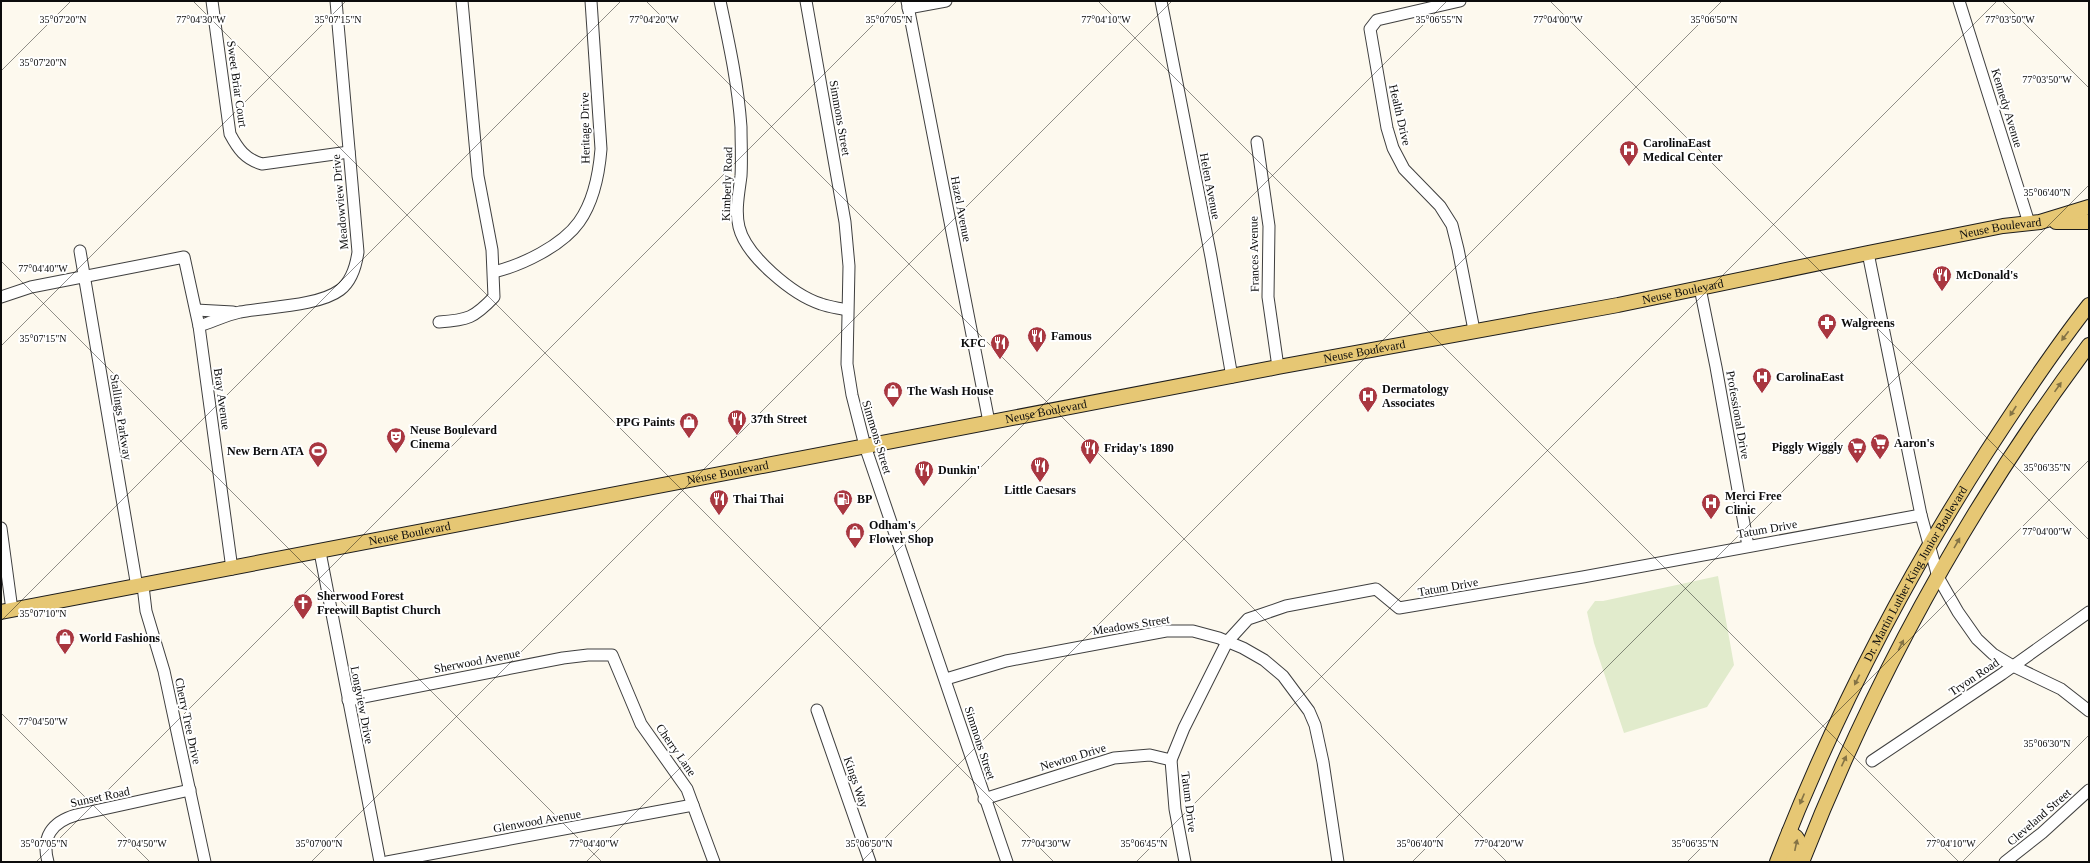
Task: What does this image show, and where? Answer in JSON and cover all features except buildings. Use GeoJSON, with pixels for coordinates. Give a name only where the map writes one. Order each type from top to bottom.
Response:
{"type":"FeatureCollection","features":[{"type":"Feature","properties":{"kind":"main road","name":"Neuse Boulevard"},"geometry":{"type":"LineString","coordinates":[[6,611],[140,587],[989,422],[1232,377],[1278,366],[1618,305],[1868,253],[1997,228],[2034,223],[2089,207]]}},
{"type":"Feature","properties":{"kind":"main road"},"geometry":{"type":"LineString","coordinates":[[2034,223],[2089,222]]}},
{"type":"Feature","properties":{"kind":"main road","name":"Dr. Martin Luther King Junior Boulevard"},"geometry":{"type":"LineString","coordinates":[[1777,862],[1824,749],[1856,681],[1929,545],[2034,378],[2089,305]]}},
{"type":"Feature","properties":{"kind":"main road","name":"Dr. Martin Luther King Junior Boulevard"},"geometry":{"type":"LineString","coordinates":[[1802,862],[1833,785],[1869,707],[1938,577],[2008,461],[2089,345]]}},
{"type":"Feature","properties":{"kind":"main road"},"geometry":{"type":"LineString","coordinates":[[1789,832],[1798,840],[1791,862]]}},
{"type":"Feature","properties":{"kind":"street","name":"Sweet Briar Court"},"geometry":{"type":"LineString","coordinates":[[212,1],[230,134],[238,148],[250,160],[262,164],[349,152]]}},
{"type":"Feature","properties":{"kind":"street","name":"Meadowview Drive"},"geometry":{"type":"LineString","coordinates":[[199,326],[238,312],[328,298],[349,281],[356,266],[358,252],[336,1]]}},
{"type":"Feature","properties":{"kind":"street"},"geometry":{"type":"LineString","coordinates":[[439,322],[464,320],[480,311],[494,297],[492,250],[478,176],[462,1]]}},
{"type":"Feature","properties":{"kind":"street","name":"Heritage Drive"},"geometry":{"type":"LineString","coordinates":[[494,272],[524,261],[549,249],[579,223],[595,189],[600,169],[601,149],[591,1]]}},
{"type":"Feature","properties":{"kind":"street","name":"Kimberly Road"},"geometry":{"type":"LineString","coordinates":[[720,1],[732,60],[740,119],[742,146],[738,202],[739,227],[749,249],[765,266],[801,295],[820,304],[848,310]]}},
{"type":"Feature","properties":{"kind":"street","name":"Simmons Street"},"geometry":{"type":"LineString","coordinates":[[806,1],[845,222],[849,266],[846,345],[849,381],[855,412],[865,446],[946,679],[984,799],[1007,862]]}},
{"type":"Feature","properties":{"kind":"street"},"geometry":{"type":"LineString","coordinates":[[908,4],[946,1]]}},
{"type":"Feature","properties":{"kind":"street","name":"Helen Avenue"},"geometry":{"type":"LineString","coordinates":[[1161,1],[1211,257],[1232,377]]}},
{"type":"Feature","properties":{"kind":"street","name":"Health Drive"},"geometry":{"type":"LineString","coordinates":[[1460,1],[1376,20],[1370,29],[1387,128],[1393,148],[1404,168],[1440,206],[1452,226],[1474,330]]}},
{"type":"Feature","properties":{"kind":"street","name":"Kennedy Avenue"},"geometry":{"type":"LineString","coordinates":[[1959,1],[2034,223]]}},
{"type":"Feature","properties":{"kind":"street","name":"Hazel Avenue"},"geometry":{"type":"LineString","coordinates":[[908,4],[989,422]]}},
{"type":"Feature","properties":{"kind":"street","name":"Frances Avenue"},"geometry":{"type":"LineString","coordinates":[[1257,142],[1269,226],[1268,297],[1278,366]]}},
{"type":"Feature","properties":{"kind":"street","name":"Stallings Parkway"},"geometry":{"type":"LineString","coordinates":[[80,251],[140,587]]}},
{"type":"Feature","properties":{"kind":"street"},"geometry":{"type":"LineString","coordinates":[[1868,253],[1921,515],[1938,577],[1958,612],[1977,639],[1992,654],[2013,666],[2061,689],[2089,711]]}},
{"type":"Feature","properties":{"kind":"street","name":"Bray Avenue"},"geometry":{"type":"LineString","coordinates":[[85,276],[184,257],[199,326],[232,569]]}},
{"type":"Feature","properties":{"kind":"street"},"geometry":{"type":"LineString","coordinates":[[1,297],[31,287],[85,276]]}},
{"type":"Feature","properties":{"kind":"street","name":"Professional Drive"},"geometry":{"type":"LineString","coordinates":[[1700,288],[1716,367],[1748,546]]}},
{"type":"Feature","properties":{"kind":"street","name":"Meadowview Drive"},"geometry":{"type":"LineString","coordinates":[[196,310],[238,312]]}},
{"type":"Feature","properties":{"kind":"street","name":"Tatum Drive"},"geometry":{"type":"LineString","coordinates":[[1184,862],[1175,809],[1171,760],[1184,728],[1227,642],[1248,619],[1286,606],[1376,589],[1399,608],[1583,577],[1921,515]]}},
{"type":"Feature","properties":{"kind":"street"},"geometry":{"type":"LineString","coordinates":[[1,528],[6,611]]}},
{"type":"Feature","properties":{"kind":"street","name":"Longview Drive"},"geometry":{"type":"LineString","coordinates":[[320,552],[380,862]]}},
{"type":"Feature","properties":{"kind":"street","name":"Cherry Tree Drive"},"geometry":{"type":"LineString","coordinates":[[140,587],[164,671],[204,862]]}},
{"type":"Feature","properties":{"kind":"street","name":"Tryon Road"},"geometry":{"type":"LineString","coordinates":[[1872,761],[2013,666],[2089,612]]}},
{"type":"Feature","properties":{"kind":"street","name":"Meadows Street"},"geometry":{"type":"LineString","coordinates":[[946,679],[1006,661],[1166,631],[1193,631],[1227,642],[1264,660],[1283,676],[1309,711],[1315,725],[1323,762],[1338,862]]}},
{"type":"Feature","properties":{"kind":"street","name":"Sherwood Avenue"},"geometry":{"type":"LineString","coordinates":[[348,700],[563,658],[588,655],[612,655]]}},
{"type":"Feature","properties":{"kind":"street","name":"Cherry Lane"},"geometry":{"type":"LineString","coordinates":[[612,655],[642,724],[676,771],[693,805],[714,862]]}},
{"type":"Feature","properties":{"kind":"street","name":"Kings Way"},"geometry":{"type":"LineString","coordinates":[[816,710],[870,862]]}},
{"type":"Feature","properties":{"kind":"street","name":"Newton Drive"},"geometry":{"type":"LineString","coordinates":[[984,799],[1114,758],[1150,755],[1171,760]]}},
{"type":"Feature","properties":{"kind":"street","name":"Sunset Road"},"geometry":{"type":"LineString","coordinates":[[48,862],[46,846],[49,834],[61,820],[76,815],[190,790]]}},
{"type":"Feature","properties":{"kind":"street","name":"Cleveland Street"},"geometry":{"type":"LineString","coordinates":[[2005,862],[2042,833],[2089,790]]}},
{"type":"Feature","properties":{"kind":"street","name":"Glenwood Avenue"},"geometry":{"type":"LineString","coordinates":[[386,862],[693,805]]}},
{"type":"Feature","properties":{"kind":"green space"},"geometry":{"type":"Polygon","coordinates":[[[1718,576],[1734,665],[1707,707],[1624,733],[1594,643],[1587,612],[1595,601],[1603,601],[1718,576]]]}},
{"type":"Feature","properties":{"kind":"place","name":"CarolinaEast Medical Center"},"geometry":{"type":"Point","coordinates":[1629,167]}},
{"type":"Feature","properties":{"kind":"place","name":"McDonald's"},"geometry":{"type":"Point","coordinates":[1942,292]}},
{"type":"Feature","properties":{"kind":"place","name":"Walgreens"},"geometry":{"type":"Point","coordinates":[1827,340]}},
{"type":"Feature","properties":{"kind":"place","name":"Famous"},"geometry":{"type":"Point","coordinates":[1037,353]}},
{"type":"Feature","properties":{"kind":"place","name":"KFC"},"geometry":{"type":"Point","coordinates":[1000,360]}},
{"type":"Feature","properties":{"kind":"place","name":"CarolinaEast"},"geometry":{"type":"Point","coordinates":[1762,394]}},
{"type":"Feature","properties":{"kind":"place","name":"The Wash House"},"geometry":{"type":"Point","coordinates":[893,408]}},
{"type":"Feature","properties":{"kind":"place","name":"Dermatology Associates"},"geometry":{"type":"Point","coordinates":[1368,413]}},
{"type":"Feature","properties":{"kind":"place","name":"37th Street"},"geometry":{"type":"Point","coordinates":[737,436]}},
{"type":"Feature","properties":{"kind":"place","name":"PPG Paints"},"geometry":{"type":"Point","coordinates":[689,439]}},
{"type":"Feature","properties":{"kind":"place","name":"Neuse Boulevard Cinema"},"geometry":{"type":"Point","coordinates":[396,454]}},
{"type":"Feature","properties":{"kind":"place","name":"Aaron's"},"geometry":{"type":"Point","coordinates":[1880,460]}},
{"type":"Feature","properties":{"kind":"place","name":"Piggly Wiggly"},"geometry":{"type":"Point","coordinates":[1857,464]}},
{"type":"Feature","properties":{"kind":"place","name":"Friday's 1890"},"geometry":{"type":"Point","coordinates":[1090,465]}},
{"type":"Feature","properties":{"kind":"place","name":"New Bern ATA"},"geometry":{"type":"Point","coordinates":[318,468]}},
{"type":"Feature","properties":{"kind":"place","name":"Little Caesars"},"geometry":{"type":"Point","coordinates":[1040,483]}},
{"type":"Feature","properties":{"kind":"place","name":"Dunkin'"},"geometry":{"type":"Point","coordinates":[924,487]}},
{"type":"Feature","properties":{"kind":"place","name":"Thai Thai"},"geometry":{"type":"Point","coordinates":[719,516]}},
{"type":"Feature","properties":{"kind":"place","name":"BP"},"geometry":{"type":"Point","coordinates":[843,516]}},
{"type":"Feature","properties":{"kind":"place","name":"Merci Free Clinic"},"geometry":{"type":"Point","coordinates":[1711,520]}},
{"type":"Feature","properties":{"kind":"place","name":"Odham's Flower Shop"},"geometry":{"type":"Point","coordinates":[855,549]}},
{"type":"Feature","properties":{"kind":"place","name":"Sherwood Forest Freewill Baptist Church"},"geometry":{"type":"Point","coordinates":[303,620]}},
{"type":"Feature","properties":{"kind":"place","name":"World Fashions"},"geometry":{"type":"Point","coordinates":[65,655]}}]}
